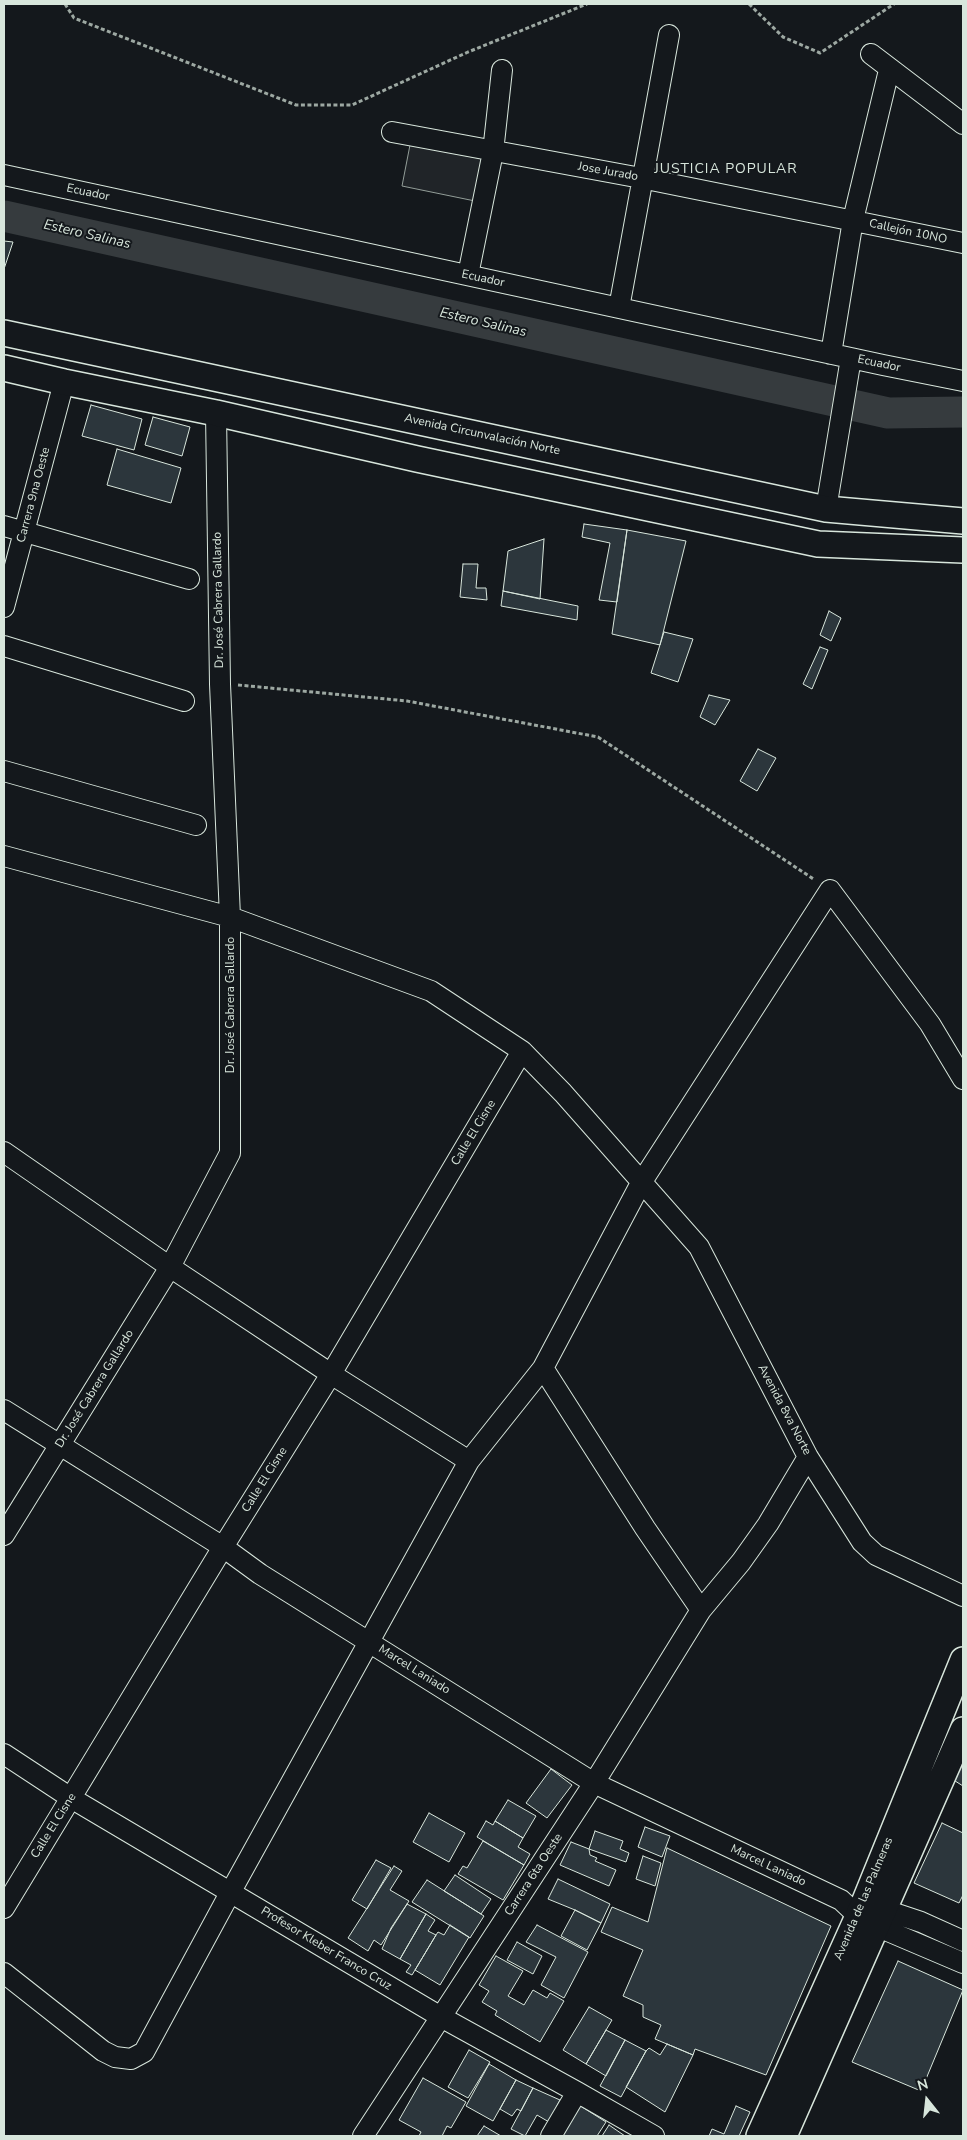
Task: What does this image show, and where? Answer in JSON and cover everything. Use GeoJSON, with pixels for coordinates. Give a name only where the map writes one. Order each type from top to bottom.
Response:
{"type":"FeatureCollection","features":[{"type":"Feature","properties":{"kind":"main road","name":"Avenida Circunvalación Norte"},"geometry":{"type":"LineString","coordinates":[[4,333],[826,509],[963,521]]}},
{"type":"Feature","properties":{"kind":"main road"},"geometry":{"type":"LineString","coordinates":[[4,368],[263,423],[427,462],[818,544],[963,550]]}},
{"type":"Feature","properties":{"kind":"main road"},"geometry":{"type":"LineString","coordinates":[[263,423],[272,389]]}},
{"type":"Feature","properties":{"kind":"main road","name":"Avenida de las Palmeras"},"geometry":{"type":"LineString","coordinates":[[784,2136],[865,1911],[963,1660]]}},
{"type":"Feature","properties":{"kind":"main road","name":"Avenida de las Palmeras"},"geometry":{"type":"LineString","coordinates":[[759,2136],[865,1911],[963,1730]]}},
{"type":"Feature","properties":{"kind":"street"},"geometry":{"type":"LineString","coordinates":[[619,308],[669,35]]}},
{"type":"Feature","properties":{"kind":"street"},"geometry":{"type":"LineString","coordinates":[[871,54],[889,70],[963,124]]}},
{"type":"Feature","properties":{"kind":"street"},"geometry":{"type":"LineString","coordinates":[[468,275],[493,152],[502,70]]}},
{"type":"Feature","properties":{"kind":"street"},"geometry":{"type":"LineString","coordinates":[[826,509],[839,430],[853,220],[889,70]]}},
{"type":"Feature","properties":{"kind":"street","name":"Jose Jurado"},"geometry":{"type":"LineString","coordinates":[[392,132],[642,178],[853,220]]}},
{"type":"Feature","properties":{"kind":"street","name":"Ecuador"},"geometry":{"type":"LineString","coordinates":[[4,174],[619,308],[843,362],[963,381]]}},
{"type":"Feature","properties":{"kind":"street","name":"Callejón 10NO"},"geometry":{"type":"LineString","coordinates":[[853,220],[963,243]]}},
{"type":"Feature","properties":{"kind":"street","name":"Carrera 9na Oeste"},"geometry":{"type":"LineString","coordinates":[[4,607],[64,382]]}},
{"type":"Feature","properties":{"kind":"street","name":"Dr. José Cabrera Gallardo"},"geometry":{"type":"LineString","coordinates":[[4,1535],[170,1267],[230,1153],[230,917],[220,684],[216,413]]}},
{"type":"Feature","properties":{"kind":"street"},"geometry":{"type":"LineString","coordinates":[[4,526],[189,579]]}},
{"type":"Feature","properties":{"kind":"street"},"geometry":{"type":"LineString","coordinates":[[4,646],[184,701]]}},
{"type":"Feature","properties":{"kind":"street"},"geometry":{"type":"LineString","coordinates":[[4,771],[196,824]]}},
{"type":"Feature","properties":{"kind":"street","name":"Avenida 8va Norte"},"geometry":{"type":"LineString","coordinates":[[4,856],[230,917],[431,991],[522,1051],[564,1093],[699,1247],[808,1457],[862,1542],[876,1555],[963,1596]]}},
{"type":"Feature","properties":{"kind":"street"},"geometry":{"type":"LineString","coordinates":[[4,1973],[103,2052],[115,2058],[131,2059],[144,2052],[230,1892],[469,1462],[543,1368],[641,1183],[830,890],[930,1024],[963,1079]]}},
{"type":"Feature","properties":{"kind":"street","name":"Calle El Cisne"},"geometry":{"type":"LineString","coordinates":[[4,1908],[223,1547],[331,1374],[522,1051]]}},
{"type":"Feature","properties":{"kind":"street"},"geometry":{"type":"LineString","coordinates":[[4,1152],[170,1267],[331,1374],[469,1462]]}},
{"type":"Feature","properties":{"kind":"street"},"geometry":{"type":"LineString","coordinates":[[543,1368],[701,1610]]}},
{"type":"Feature","properties":{"kind":"street","name":"Marcel Laniado"},"geometry":{"type":"LineString","coordinates":[[4,1410],[223,1547],[260,1574],[594,1783],[865,1911],[963,1963]]}},
{"type":"Feature","properties":{"kind":"street","name":"Carrera 6ta Oeste"},"geometry":{"type":"LineString","coordinates":[[365,2136],[594,1783],[701,1610],[741,1562],[768,1524],[808,1457]]}},
{"type":"Feature","properties":{"kind":"street","name":"Profesor Kleber Franco Cruz"},"geometry":{"type":"LineString","coordinates":[[4,1754],[72,1798],[441,2017],[654,2136]]}},
{"type":"Feature","properties":{"kind":"street","name":"Marcel Laniado"},"geometry":{"type":"LineString","coordinates":[[865,1911],[921,1922],[963,1941]]}},
{"type":"Feature","properties":{"kind":"street"},"geometry":{"type":"LineString","coordinates":[[551,2136],[577,2092]]}},
{"type":"Feature","properties":{"kind":"path"},"geometry":{"type":"LineString","coordinates":[[65,4],[74,18],[296,105],[352,105],[468,52],[588,4]]}},
{"type":"Feature","properties":{"kind":"path"},"geometry":{"type":"LineString","coordinates":[[749,4],[783,37],[820,53],[894,4]]}},
{"type":"Feature","properties":{"kind":"path"},"geometry":{"type":"LineString","coordinates":[[220,684],[407,701],[598,737],[830,890]]}},
{"type":"Feature","properties":{"kind":"shaded area"},"geometry":{"type":"Polygon","coordinates":[[[410,145],[483,159],[475,201],[402,186],[410,145]]]}},
{"type":"Feature","properties":{"kind":"building"},"geometry":{"type":"Polygon","coordinates":[[[4,241],[13,242],[4,269],[4,241]]]}},
{"type":"Feature","properties":{"kind":"building"},"geometry":{"type":"Polygon","coordinates":[[[91,405],[142,419],[134,450],[82,436],[91,405]]]}},
{"type":"Feature","properties":{"kind":"building"},"geometry":{"type":"Polygon","coordinates":[[[153,417],[190,427],[182,456],[145,445],[153,417]]]}},
{"type":"Feature","properties":{"kind":"building"},"geometry":{"type":"Polygon","coordinates":[[[117,449],[181,468],[171,503],[107,485],[117,449]]]}},
{"type":"Feature","properties":{"kind":"building"},"geometry":{"type":"Polygon","coordinates":[[[584,524],[627,530],[617,602],[599,600],[610,543],[582,537],[584,524]]]}},
{"type":"Feature","properties":{"kind":"building"},"geometry":{"type":"Polygon","coordinates":[[[627,530],[686,541],[660,645],[612,634],[627,530]]]}},
{"type":"Feature","properties":{"kind":"building"},"geometry":{"type":"Polygon","coordinates":[[[544,539],[540,599],[503,591],[508,551],[544,539]]]}},
{"type":"Feature","properties":{"kind":"building"},"geometry":{"type":"Polygon","coordinates":[[[463,564],[478,564],[476,588],[486,588],[487,600],[460,597],[463,564]]]}},
{"type":"Feature","properties":{"kind":"building"},"geometry":{"type":"Polygon","coordinates":[[[503,591],[578,606],[577,620],[501,606],[503,591]]]}},
{"type":"Feature","properties":{"kind":"building"},"geometry":{"type":"Polygon","coordinates":[[[829,611],[841,618],[831,641],[820,635],[829,611]]]}},
{"type":"Feature","properties":{"kind":"building"},"geometry":{"type":"Polygon","coordinates":[[[664,632],[693,639],[678,682],[651,673],[664,632]]]}},
{"type":"Feature","properties":{"kind":"building"},"geometry":{"type":"Polygon","coordinates":[[[820,647],[828,650],[812,689],[803,684],[820,647]]]}},
{"type":"Feature","properties":{"kind":"building"},"geometry":{"type":"Polygon","coordinates":[[[709,695],[730,700],[715,725],[700,717],[709,695]]]}},
{"type":"Feature","properties":{"kind":"building"},"geometry":{"type":"Polygon","coordinates":[[[758,749],[776,758],[757,791],[740,781],[758,749]]]}},
{"type":"Feature","properties":{"kind":"building"},"geometry":{"type":"Polygon","coordinates":[[[963,1762],[963,1786],[952,1779],[963,1762]]]}},
{"type":"Feature","properties":{"kind":"building"},"geometry":{"type":"Polygon","coordinates":[[[551,1769],[572,1785],[547,1818],[526,1803],[551,1769]]]}},
{"type":"Feature","properties":{"kind":"building"},"geometry":{"type":"Polygon","coordinates":[[[508,1800],[536,1816],[523,1838],[495,1821],[508,1800]]]}},
{"type":"Feature","properties":{"kind":"building"},"geometry":{"type":"Polygon","coordinates":[[[429,1813],[465,1833],[449,1862],[413,1842],[429,1813]]]}},
{"type":"Feature","properties":{"kind":"building"},"geometry":{"type":"Polygon","coordinates":[[[486,1821],[493,1825],[495,1821],[523,1838],[518,1847],[530,1854],[524,1865],[477,1837],[486,1821]]]}},
{"type":"Feature","properties":{"kind":"building"},"geometry":{"type":"Polygon","coordinates":[[[942,1823],[963,1833],[963,1895],[959,1903],[914,1883],[942,1823]]]}},
{"type":"Feature","properties":{"kind":"building"},"geometry":{"type":"Polygon","coordinates":[[[645,1827],[670,1836],[662,1857],[638,1847],[645,1827]]]}},
{"type":"Feature","properties":{"kind":"building"},"geometry":{"type":"Polygon","coordinates":[[[595,1831],[623,1841],[620,1849],[629,1853],[626,1862],[589,1849],[595,1831]]]}},
{"type":"Feature","properties":{"kind":"building"},"geometry":{"type":"Polygon","coordinates":[[[483,1841],[524,1865],[503,1900],[458,1874],[463,1866],[467,1868],[483,1841]]]}},
{"type":"Feature","properties":{"kind":"building"},"geometry":{"type":"Polygon","coordinates":[[[571,1842],[589,1849],[590,1855],[597,1858],[595,1861],[616,1870],[609,1886],[560,1865],[571,1842]]]}},
{"type":"Feature","properties":{"kind":"building"},"geometry":{"type":"Polygon","coordinates":[[[667,1848],[831,1926],[766,2075],[695,2049],[693,2055],[655,2039],[661,2025],[643,2017],[643,2005],[623,1996],[643,1950],[601,1932],[612,1907],[648,1922],[667,1848]]]}},
{"type":"Feature","properties":{"kind":"building"},"geometry":{"type":"Polygon","coordinates":[[[643,1856],[661,1863],[655,1886],[636,1879],[643,1856]]]}},
{"type":"Feature","properties":{"kind":"building"},"geometry":{"type":"Polygon","coordinates":[[[376,1860],[391,1868],[367,1909],[352,1900],[376,1860]]]}},
{"type":"Feature","properties":{"kind":"building"},"geometry":{"type":"Polygon","coordinates":[[[394,1866],[402,1871],[390,1890],[409,1901],[381,1945],[374,1940],[368,1951],[348,1938],[394,1866]]]}},
{"type":"Feature","properties":{"kind":"building"},"geometry":{"type":"Polygon","coordinates":[[[455,1875],[491,1899],[481,1914],[444,1891],[455,1875]]]}},
{"type":"Feature","properties":{"kind":"building"},"geometry":{"type":"Polygon","coordinates":[[[558,1879],[610,1904],[601,1923],[548,1899],[558,1879]]]}},
{"type":"Feature","properties":{"kind":"building"},"geometry":{"type":"Polygon","coordinates":[[[427,1880],[484,1916],[470,1938],[412,1902],[427,1880]]]}},
{"type":"Feature","properties":{"kind":"building"},"geometry":{"type":"Polygon","coordinates":[[[407,1904],[426,1914],[400,1959],[382,1949],[391,1928],[407,1904]]]}},
{"type":"Feature","properties":{"kind":"building"},"geometry":{"type":"Polygon","coordinates":[[[575,1910],[601,1923],[587,1950],[561,1936],[575,1910]]]}},
{"type":"Feature","properties":{"kind":"building"},"geometry":{"type":"Polygon","coordinates":[[[426,1914],[435,1920],[428,1931],[436,1935],[412,1975],[406,1972],[411,1965],[400,1959],[426,1914]]]}},
{"type":"Feature","properties":{"kind":"building"},"geometry":{"type":"Polygon","coordinates":[[[450,1925],[469,1937],[440,1985],[415,1970],[438,1932],[444,1935],[450,1925]]]}},
{"type":"Feature","properties":{"kind":"building"},"geometry":{"type":"Polygon","coordinates":[[[537,1925],[588,1952],[564,1998],[541,1985],[556,1957],[526,1942],[537,1925]]]}},
{"type":"Feature","properties":{"kind":"building"},"geometry":{"type":"Polygon","coordinates":[[[517,1942],[542,1956],[533,1974],[507,1960],[517,1942]]]}},
{"type":"Feature","properties":{"kind":"building"},"geometry":{"type":"Polygon","coordinates":[[[496,1956],[523,1971],[508,1996],[524,2005],[533,1990],[547,1998],[550,1993],[564,2001],[540,2042],[495,2015],[497,2011],[482,2002],[489,1991],[479,1985],[496,1956]]]}},
{"type":"Feature","properties":{"kind":"building"},"geometry":{"type":"Polygon","coordinates":[[[898,1961],[963,1990],[921,2091],[852,2062],[898,1961]]]}},
{"type":"Feature","properties":{"kind":"building"},"geometry":{"type":"Polygon","coordinates":[[[589,2007],[612,2020],[586,2064],[563,2050],[589,2007]]]}},
{"type":"Feature","properties":{"kind":"building"},"geometry":{"type":"Polygon","coordinates":[[[606,2030],[625,2040],[606,2076],[586,2064],[606,2030]]]}},
{"type":"Feature","properties":{"kind":"building"},"geometry":{"type":"Polygon","coordinates":[[[625,2040],[646,2051],[621,2097],[600,2086],[625,2040]]]}},
{"type":"Feature","properties":{"kind":"building"},"geometry":{"type":"Polygon","coordinates":[[[667,2044],[693,2055],[665,2112],[626,2087],[646,2051],[649,2048],[660,2055],[667,2044]]]}},
{"type":"Feature","properties":{"kind":"building"},"geometry":{"type":"Polygon","coordinates":[[[469,2050],[490,2062],[468,2098],[448,2087],[469,2050]]]}},
{"type":"Feature","properties":{"kind":"building"},"geometry":{"type":"Polygon","coordinates":[[[489,2064],[516,2080],[493,2121],[466,2106],[489,2064]]]}},
{"type":"Feature","properties":{"kind":"building"},"geometry":{"type":"Polygon","coordinates":[[[423,2078],[466,2102],[451,2128],[447,2126],[442,2136],[419,2136],[421,2132],[399,2120],[423,2078]]]}},
{"type":"Feature","properties":{"kind":"building"},"geometry":{"type":"Polygon","coordinates":[[[516,2080],[533,2088],[521,2111],[517,2109],[512,2116],[500,2109],[516,2080]]]}},
{"type":"Feature","properties":{"kind":"building"},"geometry":{"type":"Polygon","coordinates":[[[533,2088],[560,2100],[549,2122],[537,2115],[525,2136],[511,2129],[533,2088]]]}},
{"type":"Feature","properties":{"kind":"building"},"geometry":{"type":"Polygon","coordinates":[[[579,2105],[606,2122],[597,2136],[558,2136],[579,2105]]]}},
{"type":"Feature","properties":{"kind":"building"},"geometry":{"type":"Polygon","coordinates":[[[736,2106],[750,2112],[739,2136],[709,2136],[712,2129],[724,2134],[736,2106]]]}},
{"type":"Feature","properties":{"kind":"building"},"geometry":{"type":"Polygon","coordinates":[[[609,2125],[625,2136],[602,2136],[609,2125]]]}},
{"type":"Feature","properties":{"kind":"building"},"geometry":{"type":"Polygon","coordinates":[[[484,2126],[501,2136],[477,2136],[484,2126]]]}},
{"type":"Feature","properties":{"kind":"waterway","name":"Estero Salinas"},"geometry":{"type":"LineString","coordinates":[[4,216],[888,413],[963,412]]}},
{"type":"Feature","properties":{"kind":"district","name":"JUSTICIA POPULAR"},"geometry":{"type":"Point","coordinates":[726,170]}}]}
